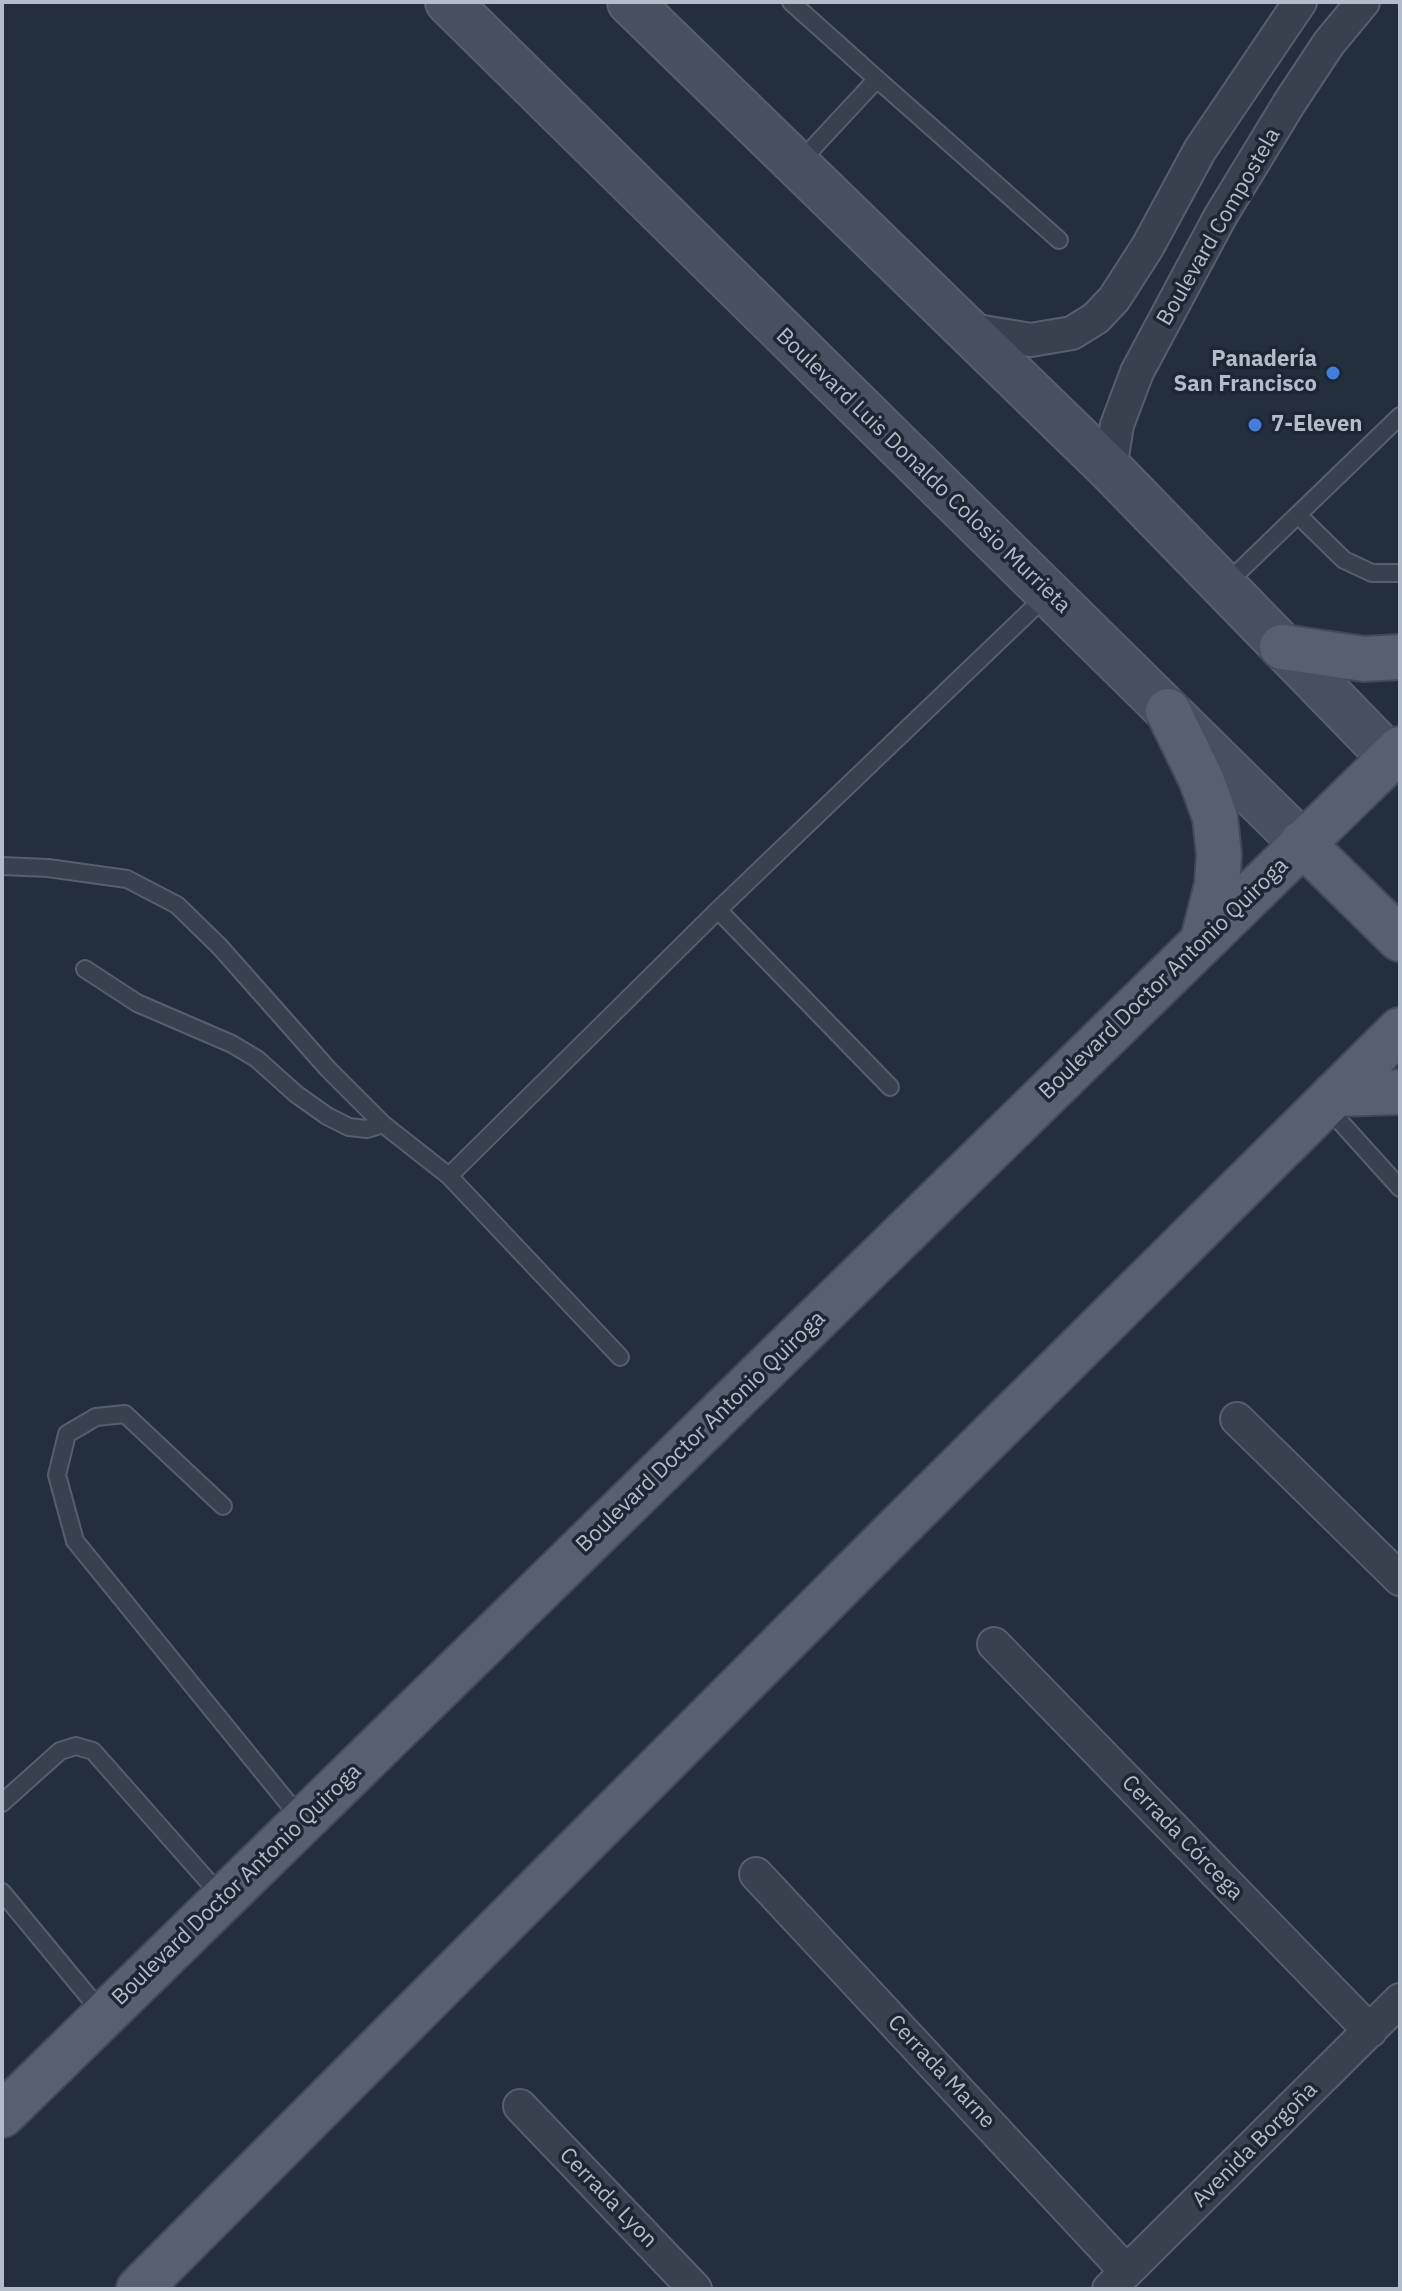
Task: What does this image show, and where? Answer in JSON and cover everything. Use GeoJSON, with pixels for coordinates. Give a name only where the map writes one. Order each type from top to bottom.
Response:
{"type":"FeatureCollection","features":[{"type":"Feature","properties":{"kind":"main road","name":"Boulevard Luis Donaldo Colosio Murrieta"},"geometry":{"type":"LineString","coordinates":[[448,2],[1400,939]]}},
{"type":"Feature","properties":{"kind":"main road"},"geometry":{"type":"LineString","coordinates":[[630,2],[1110,469],[1282,647],[1397,758]]}},
{"type":"Feature","properties":{"kind":"main road"},"geometry":{"type":"LineString","coordinates":[[1282,647],[1364,659],[1400,657]]}},
{"type":"Feature","properties":{"kind":"main road"},"geometry":{"type":"LineString","coordinates":[[1168,711],[1201,779],[1215,817],[1219,855],[1217,885],[1203,940]]}},
{"type":"Feature","properties":{"kind":"main road","name":"Boulevard Doctor Antonio Quiroga"},"geometry":{"type":"LineString","coordinates":[[2,2115],[1302,843],[1397,758]]}},
{"type":"Feature","properties":{"kind":"main road"},"geometry":{"type":"LineString","coordinates":[[139,2289],[1400,1030]]}},
{"type":"Feature","properties":{"kind":"main road"},"geometry":{"type":"LineString","coordinates":[[1329,1099],[1400,1092]]}},
{"type":"Feature","properties":{"kind":"street","name":"Boulevard Compostela"},"geometry":{"type":"LineString","coordinates":[[1110,469],[1117,425],[1137,372],[1220,217],[1329,43],[1363,2]]}},
{"type":"Feature","properties":{"kind":"street"},"geometry":{"type":"LineString","coordinates":[[965,329],[1031,340],[1072,333],[1096,318],[1114,299],[1180,190],[1200,150],[1291,5],[1329,43]]}},
{"type":"Feature","properties":{"kind":"street"},"geometry":{"type":"LineString","coordinates":[[1180,190],[1220,217]]}},
{"type":"Feature","properties":{"kind":"street"},"geometry":{"type":"LineString","coordinates":[[1237,1419],[1400,1579]]}},
{"type":"Feature","properties":{"kind":"street","name":"Cerrada Córcega"},"geometry":{"type":"LineString","coordinates":[[994,1644],[1370,2031]]}},
{"type":"Feature","properties":{"kind":"street","name":"Cerrada Marne"},"geometry":{"type":"LineString","coordinates":[[756,1874],[1118,2280]]}},
{"type":"Feature","properties":{"kind":"street","name":"Avenida Borgoña"},"geometry":{"type":"LineString","coordinates":[[1118,2280],[1400,2000]]}},
{"type":"Feature","properties":{"kind":"street","name":"Cerrada Lyon"},"geometry":{"type":"LineString","coordinates":[[520,2106],[695,2289]]}},
{"type":"Feature","properties":{"kind":"lane"},"geometry":{"type":"LineString","coordinates":[[791,2],[1059,240]]}},
{"type":"Feature","properties":{"kind":"lane"},"geometry":{"type":"LineString","coordinates":[[797,165],[877,79]]}},
{"type":"Feature","properties":{"kind":"lane"},"geometry":{"type":"LineString","coordinates":[[1223,587],[1400,416]]}},
{"type":"Feature","properties":{"kind":"lane"},"geometry":{"type":"LineString","coordinates":[[1298,515],[1344,560],[1372,573],[1400,573]]}},
{"type":"Feature","properties":{"kind":"lane"},"geometry":{"type":"LineString","coordinates":[[449,1176],[718,910],[1049,594]]}},
{"type":"Feature","properties":{"kind":"lane"},"geometry":{"type":"LineString","coordinates":[[2,866],[48,868],[127,879],[177,905],[220,947],[328,1069],[383,1124],[449,1176],[620,1357]]}},
{"type":"Feature","properties":{"kind":"lane"},"geometry":{"type":"LineString","coordinates":[[718,910],[890,1087]]}},
{"type":"Feature","properties":{"kind":"lane"},"geometry":{"type":"LineString","coordinates":[[85,969],[137,1003],[232,1044],[257,1059],[296,1094],[349,1127],[367,1129],[383,1124]]}},
{"type":"Feature","properties":{"kind":"lane"},"geometry":{"type":"LineString","coordinates":[[1329,1099],[1400,1188]]}},
{"type":"Feature","properties":{"kind":"lane"},"geometry":{"type":"LineString","coordinates":[[223,1506],[125,1414],[96,1417],[67,1434],[57,1475],[75,1541],[303,1821]]}},
{"type":"Feature","properties":{"kind":"lane"},"geometry":{"type":"LineString","coordinates":[[2,1803],[60,1751],[76,1746],[93,1751],[224,1898]]}},
{"type":"Feature","properties":{"kind":"lane"},"geometry":{"type":"LineString","coordinates":[[2,1892],[104,2015]]}},
{"type":"Feature","properties":{"kind":"place","name":"Panadería San Francisco"},"geometry":{"type":"Point","coordinates":[1333,373]}},
{"type":"Feature","properties":{"kind":"place","name":"7-Eleven"},"geometry":{"type":"Point","coordinates":[1255,425]}}]}
